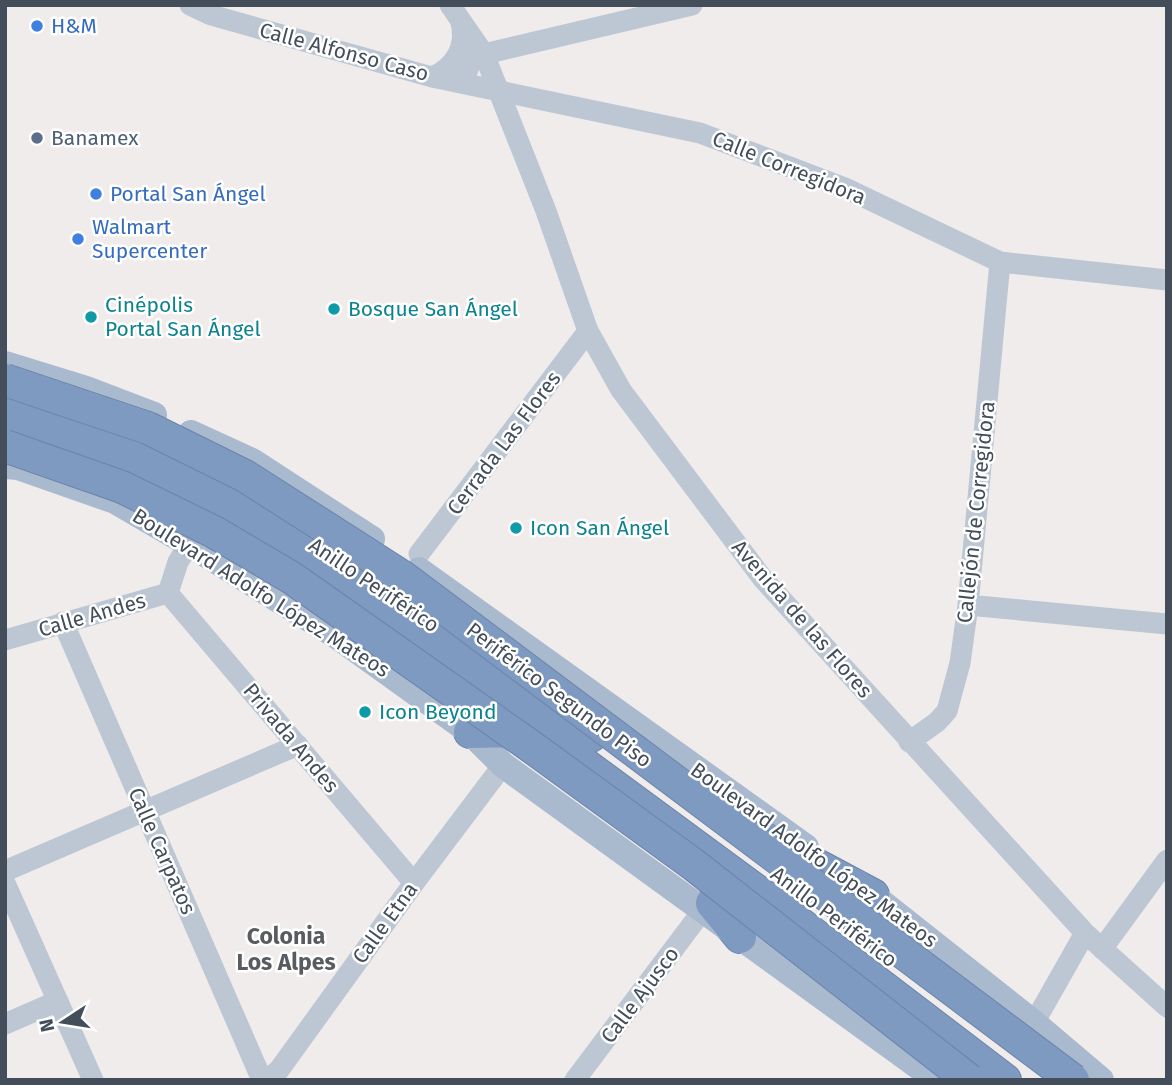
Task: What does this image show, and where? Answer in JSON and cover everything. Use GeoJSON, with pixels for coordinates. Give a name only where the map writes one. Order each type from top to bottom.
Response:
{"type":"FeatureCollection","features":[{"type":"Feature","properties":{"kind":"highway"},"geometry":{"type":"LineString","coordinates":[[5,389],[49,376]]}},
{"type":"Feature","properties":{"kind":"highway","name":"Periférico Segundo Piso"},"geometry":{"type":"LineString","coordinates":[[5,380],[148,428],[245,476],[403,577],[1073,1080]]}},
{"type":"Feature","properties":{"kind":"highway","name":"Anillo Periférico"},"geometry":{"type":"LineString","coordinates":[[5,400],[138,445],[236,493],[391,595],[645,775],[1048,1080]]}},
{"type":"Feature","properties":{"kind":"highway","name":"Anillo Periférico"},"geometry":{"type":"LineString","coordinates":[[5,424],[129,470],[224,512],[379,613],[776,905],[1005,1080]]}},
{"type":"Feature","properties":{"kind":"highway"},"geometry":{"type":"LineString","coordinates":[[8,458],[122,487],[201,538],[234,555],[260,577],[481,729],[707,906],[740,937]]}},
{"type":"Feature","properties":{"kind":"highway"},"geometry":{"type":"LineString","coordinates":[[201,538],[292,578],[550,760],[694,865],[969,1080]]}},
{"type":"Feature","properties":{"kind":"highway"},"geometry":{"type":"LineString","coordinates":[[471,732],[538,731]]}},
{"type":"Feature","properties":{"kind":"highway"},"geometry":{"type":"LineString","coordinates":[[645,775],[873,894]]}},
{"type":"Feature","properties":{"kind":"main road","name":"Boulevard Adolfo López Mateos"},"geometry":{"type":"LineString","coordinates":[[5,363],[49,376],[153,415],[252,461],[398,556],[873,894],[1101,1080]]}},
{"type":"Feature","properties":{"kind":"main road","name":"Boulevard Adolfo López Mateos"},"geometry":{"type":"LineString","coordinates":[[201,538],[471,732],[503,765],[707,906]]}},
{"type":"Feature","properties":{"kind":"main road"},"geometry":{"type":"LineString","coordinates":[[740,937],[937,1080]]}},
{"type":"Feature","properties":{"kind":"street","name":"Calle Alfonso Caso"},"geometry":{"type":"LineString","coordinates":[[190,5],[211,15],[432,77],[500,90]]}},
{"type":"Feature","properties":{"kind":"street"},"geometry":{"type":"LineString","coordinates":[[466,84],[471,62],[484,54],[692,5]]}},
{"type":"Feature","properties":{"kind":"street"},"geometry":{"type":"LineString","coordinates":[[432,77],[457,58],[463,38],[455,11]]}},
{"type":"Feature","properties":{"kind":"street"},"geometry":{"type":"LineString","coordinates":[[455,11],[484,54],[500,90]]}},
{"type":"Feature","properties":{"kind":"street","name":"Calle Corregidora"},"geometry":{"type":"LineString","coordinates":[[500,90],[700,133],[845,188],[1000,262],[1167,280]]}},
{"type":"Feature","properties":{"kind":"street","name":"Avenida de las Flores"},"geometry":{"type":"LineString","coordinates":[[500,90],[588,331],[621,390],[763,579],[1085,933],[1167,1006]]}},
{"type":"Feature","properties":{"kind":"street","name":"Callejón de Corregidora"},"geometry":{"type":"LineString","coordinates":[[909,742],[937,722],[947,711],[960,663],[968,605],[1000,262]]}},
{"type":"Feature","properties":{"kind":"street","name":"Cerrada Las Flores"},"geometry":{"type":"LineString","coordinates":[[419,554],[588,331]]}},
{"type":"Feature","properties":{"kind":"street","name":"Calle Andes"},"geometry":{"type":"LineString","coordinates":[[5,640],[168,593],[178,562],[201,538]]}},
{"type":"Feature","properties":{"kind":"street","name":"Privada Andes"},"geometry":{"type":"LineString","coordinates":[[168,593],[414,883]]}},
{"type":"Feature","properties":{"kind":"street"},"geometry":{"type":"LineString","coordinates":[[968,605],[1167,624]]}},
{"type":"Feature","properties":{"kind":"street","name":"Calle Carpatos"},"geometry":{"type":"LineString","coordinates":[[63,622],[264,1080]]}},
{"type":"Feature","properties":{"kind":"street"},"geometry":{"type":"LineString","coordinates":[[5,871],[298,745]]}},
{"type":"Feature","properties":{"kind":"street","name":"Calle Etna"},"geometry":{"type":"LineString","coordinates":[[264,1080],[279,1069],[503,765]]}},
{"type":"Feature","properties":{"kind":"street"},"geometry":{"type":"LineString","coordinates":[[1102,948],[1167,860]]}},
{"type":"Feature","properties":{"kind":"street"},"geometry":{"type":"LineString","coordinates":[[5,883],[93,1080]]}},
{"type":"Feature","properties":{"kind":"street","name":"Calle Ajusco"},"geometry":{"type":"LineString","coordinates":[[575,1080],[707,906]]}},
{"type":"Feature","properties":{"kind":"street"},"geometry":{"type":"LineString","coordinates":[[1034,1023],[1085,933]]}},
{"type":"Feature","properties":{"kind":"street"},"geometry":{"type":"LineString","coordinates":[[5,1024],[58,1001]]}},
{"type":"Feature","properties":{"kind":"place","name":"H&M"},"geometry":{"type":"Point","coordinates":[37,26]}},
{"type":"Feature","properties":{"kind":"place","name":"Banamex"},"geometry":{"type":"Point","coordinates":[37,138]}},
{"type":"Feature","properties":{"kind":"place","name":"Portal San Ángel"},"geometry":{"type":"Point","coordinates":[96,194]}},
{"type":"Feature","properties":{"kind":"place","name":"Walmart Supercenter"},"geometry":{"type":"Point","coordinates":[78,239]}},
{"type":"Feature","properties":{"kind":"place","name":"Bosque San Ángel"},"geometry":{"type":"Point","coordinates":[334,309]}},
{"type":"Feature","properties":{"kind":"place","name":"Cinépolis Portal San Ángel"},"geometry":{"type":"Point","coordinates":[91,317]}},
{"type":"Feature","properties":{"kind":"place","name":"Icon San Ángel"},"geometry":{"type":"Point","coordinates":[516,528]}},
{"type":"Feature","properties":{"kind":"place","name":"Icon Beyond"},"geometry":{"type":"Point","coordinates":[365,712]}},
{"type":"Feature","properties":{"kind":"district","name":"Colonia Los Alpes"},"geometry":{"type":"Point","coordinates":[286,949]}}]}
